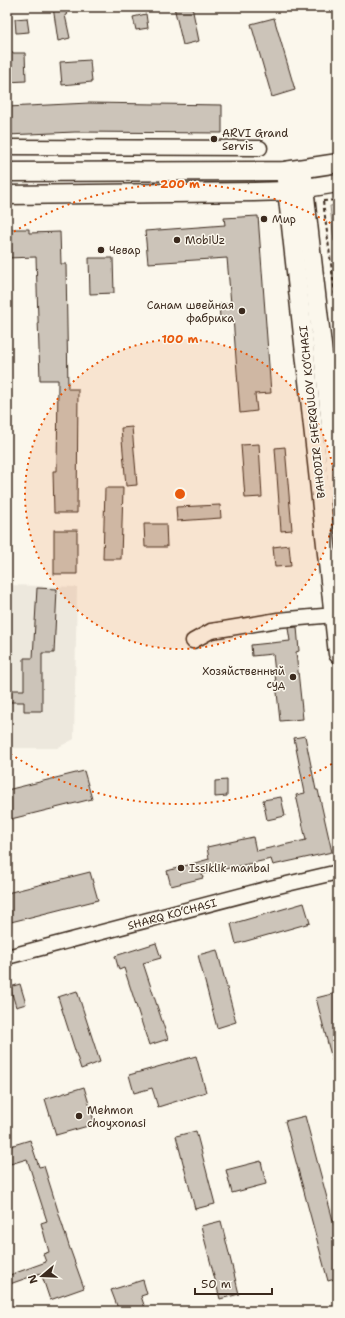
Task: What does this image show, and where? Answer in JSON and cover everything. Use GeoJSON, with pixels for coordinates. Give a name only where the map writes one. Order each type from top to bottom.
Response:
{"type":"FeatureCollection","features":[{"type":"Feature","properties":{"kind":"main road"},"geometry":{"type":"LineString","coordinates":[[7,172],[294,170],[338,163]]}},
{"type":"Feature","properties":{"kind":"main road","name":"BAHODIR SHERQULOV KO‘CHASI"},"geometry":{"type":"LineString","coordinates":[[294,170],[338,654]]}},
{"type":"Feature","properties":{"kind":"main road"},"geometry":{"type":"LineString","coordinates":[[7,195],[296,190],[338,183]]}},
{"type":"Feature","properties":{"kind":"main road","name":"BAHODIR SHERQULOV KO‘CHASI"},"geometry":{"type":"LineString","coordinates":[[296,190],[317,316],[332,422],[338,494]]}},
{"type":"Feature","properties":{"kind":"street"},"geometry":{"type":"LineString","coordinates":[[7,147],[260,148]]}},
{"type":"Feature","properties":{"kind":"street"},"geometry":{"type":"LineString","coordinates":[[193,641],[211,631],[278,620],[334,615]]}},
{"type":"Feature","properties":{"kind":"street","name":"SHARQ KO‘CHASI"},"geometry":{"type":"LineString","coordinates":[[7,957],[270,888],[338,872]]}},
{"type":"Feature","properties":{"kind":"path"},"geometry":{"type":"LineString","coordinates":[[316,202],[338,200]]}},
{"type":"Feature","properties":{"kind":"path"},"geometry":{"type":"LineString","coordinates":[[323,201],[338,318]]}},
{"type":"Feature","properties":{"kind":"shaded area"},"geometry":{"type":"Polygon","coordinates":[[[338,205],[338,240],[334,241],[330,206],[338,205]]]}},
{"type":"Feature","properties":{"kind":"shaded area"},"geometry":{"type":"Polygon","coordinates":[[[7,585],[77,587],[74,739],[57,748],[7,748],[7,585]]]}},
{"type":"Feature","properties":{"kind":"building"},"geometry":{"type":"Polygon","coordinates":[[[53,7],[65,7],[67,15],[65,15],[70,38],[58,41],[53,7]]]}},
{"type":"Feature","properties":{"kind":"building"},"geometry":{"type":"Polygon","coordinates":[[[174,7],[192,7],[199,41],[183,45],[174,7]]]}},
{"type":"Feature","properties":{"kind":"building"},"geometry":{"type":"Polygon","coordinates":[[[146,14],[148,28],[136,30],[133,17],[146,14]]]}},
{"type":"Feature","properties":{"kind":"building"},"geometry":{"type":"Polygon","coordinates":[[[27,18],[29,32],[16,33],[15,19],[27,18]]]}},
{"type":"Feature","properties":{"kind":"building"},"geometry":{"type":"Polygon","coordinates":[[[274,18],[295,90],[272,97],[251,24],[274,18]]]}},
{"type":"Feature","properties":{"kind":"building"},"geometry":{"type":"Polygon","coordinates":[[[7,53],[25,53],[26,81],[7,82],[7,53]]]}},
{"type":"Feature","properties":{"kind":"building"},"geometry":{"type":"Polygon","coordinates":[[[90,60],[92,82],[62,85],[60,62],[90,60]]]}},
{"type":"Feature","properties":{"kind":"building"},"geometry":{"type":"Polygon","coordinates":[[[89,103],[222,105],[222,133],[75,132],[7,135],[7,107],[89,103]]]}},
{"type":"Feature","properties":{"kind":"building","name":"Санам швейная фабрика"},"geometry":{"type":"Polygon","coordinates":[[[258,216],[271,393],[255,394],[257,411],[240,413],[233,317],[220,318],[219,304],[231,304],[227,258],[148,263],[145,231],[225,225],[224,218],[258,216]]]}},
{"type":"Feature","properties":{"kind":"building"},"geometry":{"type":"Polygon","coordinates":[[[7,229],[29,229],[29,233],[60,232],[61,264],[66,264],[68,389],[78,389],[77,513],[54,513],[53,471],[57,471],[58,380],[40,380],[36,257],[7,258],[7,229]]]}},
{"type":"Feature","properties":{"kind":"building"},"geometry":{"type":"Polygon","coordinates":[[[89,258],[113,258],[114,293],[90,294],[89,258]]]}},
{"type":"Feature","properties":{"kind":"building"},"geometry":{"type":"Polygon","coordinates":[[[132,427],[137,485],[126,486],[121,428],[132,427]]]}},
{"type":"Feature","properties":{"kind":"building"},"geometry":{"type":"Polygon","coordinates":[[[259,444],[262,497],[245,498],[241,445],[259,444]]]}},
{"type":"Feature","properties":{"kind":"building"},"geometry":{"type":"Polygon","coordinates":[[[285,447],[292,530],[281,531],[275,448],[285,447]]]}},
{"type":"Feature","properties":{"kind":"building"},"geometry":{"type":"Polygon","coordinates":[[[105,488],[123,488],[121,559],[103,559],[105,488]]]}},
{"type":"Feature","properties":{"kind":"building"},"geometry":{"type":"Polygon","coordinates":[[[220,505],[221,518],[177,521],[176,507],[220,505]]]}},
{"type":"Feature","properties":{"kind":"building"},"geometry":{"type":"Polygon","coordinates":[[[144,524],[166,524],[167,547],[145,547],[144,524]]]}},
{"type":"Feature","properties":{"kind":"building"},"geometry":{"type":"Polygon","coordinates":[[[54,530],[77,530],[77,574],[54,574],[54,530]]]}},
{"type":"Feature","properties":{"kind":"building"},"geometry":{"type":"Polygon","coordinates":[[[289,545],[291,566],[275,567],[273,547],[289,545]]]}},
{"type":"Feature","properties":{"kind":"building"},"geometry":{"type":"Polygon","coordinates":[[[37,588],[57,589],[54,653],[42,653],[42,711],[24,711],[24,702],[7,702],[7,690],[24,690],[24,658],[33,658],[37,588]]]}},
{"type":"Feature","properties":{"kind":"building"},"geometry":{"type":"Polygon","coordinates":[[[297,627],[299,651],[296,652],[303,719],[280,721],[273,654],[252,656],[251,645],[290,641],[288,628],[297,627]]]}},
{"type":"Feature","properties":{"kind":"building"},"geometry":{"type":"Polygon","coordinates":[[[305,736],[316,790],[318,790],[332,852],[273,865],[271,859],[202,874],[203,878],[171,886],[167,871],[209,859],[207,847],[253,837],[256,851],[306,840],[296,795],[305,793],[294,738],[305,736]]]}},
{"type":"Feature","properties":{"kind":"building"},"geometry":{"type":"Polygon","coordinates":[[[84,771],[92,799],[7,820],[7,790],[84,771]]]}},
{"type":"Feature","properties":{"kind":"building"},"geometry":{"type":"Polygon","coordinates":[[[227,780],[227,796],[215,797],[215,781],[227,780]]]}},
{"type":"Feature","properties":{"kind":"building"},"geometry":{"type":"Polygon","coordinates":[[[281,797],[285,816],[267,820],[263,800],[281,797]]]}},
{"type":"Feature","properties":{"kind":"building"},"geometry":{"type":"Polygon","coordinates":[[[90,872],[98,900],[7,923],[7,893],[90,872]]]}},
{"type":"Feature","properties":{"kind":"building"},"geometry":{"type":"Polygon","coordinates":[[[304,903],[310,923],[236,944],[231,924],[304,903]]]}},
{"type":"Feature","properties":{"kind":"building"},"geometry":{"type":"Polygon","coordinates":[[[156,943],[161,958],[143,963],[168,1039],[149,1045],[124,968],[119,970],[115,956],[156,943]]]}},
{"type":"Feature","properties":{"kind":"building"},"geometry":{"type":"Polygon","coordinates":[[[217,950],[236,1022],[217,1028],[198,955],[217,950]]]}},
{"type":"Feature","properties":{"kind":"building"},"geometry":{"type":"Polygon","coordinates":[[[20,984],[26,1004],[16,1007],[10,987],[20,984]]]}},
{"type":"Feature","properties":{"kind":"building"},"geometry":{"type":"Polygon","coordinates":[[[77,991],[100,1062],[81,1069],[58,997],[77,991]]]}},
{"type":"Feature","properties":{"kind":"building"},"geometry":{"type":"Polygon","coordinates":[[[336,993],[338,1001],[338,1071],[335,1071],[316,998],[336,993]]]}},
{"type":"Feature","properties":{"kind":"building"},"geometry":{"type":"Polygon","coordinates":[[[196,1056],[206,1092],[158,1107],[152,1088],[134,1093],[129,1075],[196,1056]]]}},
{"type":"Feature","properties":{"kind":"building"},"geometry":{"type":"Polygon","coordinates":[[[84,1087],[95,1124],[56,1135],[45,1099],[84,1087]]]}},
{"type":"Feature","properties":{"kind":"building"},"geometry":{"type":"Polygon","coordinates":[[[305,1116],[338,1239],[338,1278],[328,1281],[285,1121],[305,1116]]]}},
{"type":"Feature","properties":{"kind":"building"},"geometry":{"type":"Polygon","coordinates":[[[196,1131],[215,1204],[195,1209],[176,1136],[196,1131]]]}},
{"type":"Feature","properties":{"kind":"building"},"geometry":{"type":"Polygon","coordinates":[[[30,1140],[39,1167],[44,1166],[84,1288],[50,1300],[41,1273],[7,1285],[7,1276],[46,1262],[43,1254],[49,1252],[41,1223],[47,1221],[27,1159],[7,1165],[7,1147],[30,1140]]]}},
{"type":"Feature","properties":{"kind":"building"},"geometry":{"type":"Polygon","coordinates":[[[261,1161],[266,1184],[232,1193],[226,1170],[261,1161]]]}},
{"type":"Feature","properties":{"kind":"building"},"geometry":{"type":"Polygon","coordinates":[[[221,1221],[239,1294],[220,1299],[201,1226],[221,1221]]]}},
{"type":"Feature","properties":{"kind":"building"},"geometry":{"type":"Polygon","coordinates":[[[143,1280],[147,1294],[141,1296],[146,1311],[119,1311],[111,1290],[143,1280]]]}},
{"type":"Feature","properties":{"kind":"place","name":"ARVI Grand Servis"},"geometry":{"type":"Point","coordinates":[214,139]}},
{"type":"Feature","properties":{"kind":"place","name":"Мир"},"geometry":{"type":"Point","coordinates":[264,219]}},
{"type":"Feature","properties":{"kind":"place","name":"MobiUz"},"geometry":{"type":"Point","coordinates":[177,240]}},
{"type":"Feature","properties":{"kind":"place","name":"Чевар"},"geometry":{"type":"Point","coordinates":[101,250]}},
{"type":"Feature","properties":{"kind":"place","name":"Санам швейная фабрика"},"geometry":{"type":"Point","coordinates":[242,311]}},
{"type":"Feature","properties":{"kind":"place","name":"Хозяйственный суд"},"geometry":{"type":"Point","coordinates":[293,677]}},
{"type":"Feature","properties":{"kind":"place","name":"Issiklik manbai"},"geometry":{"type":"Point","coordinates":[181,868]}},
{"type":"Feature","properties":{"kind":"place","name":"Mehmon choyxonasi"},"geometry":{"type":"Point","coordinates":[79,1116]}}]}
